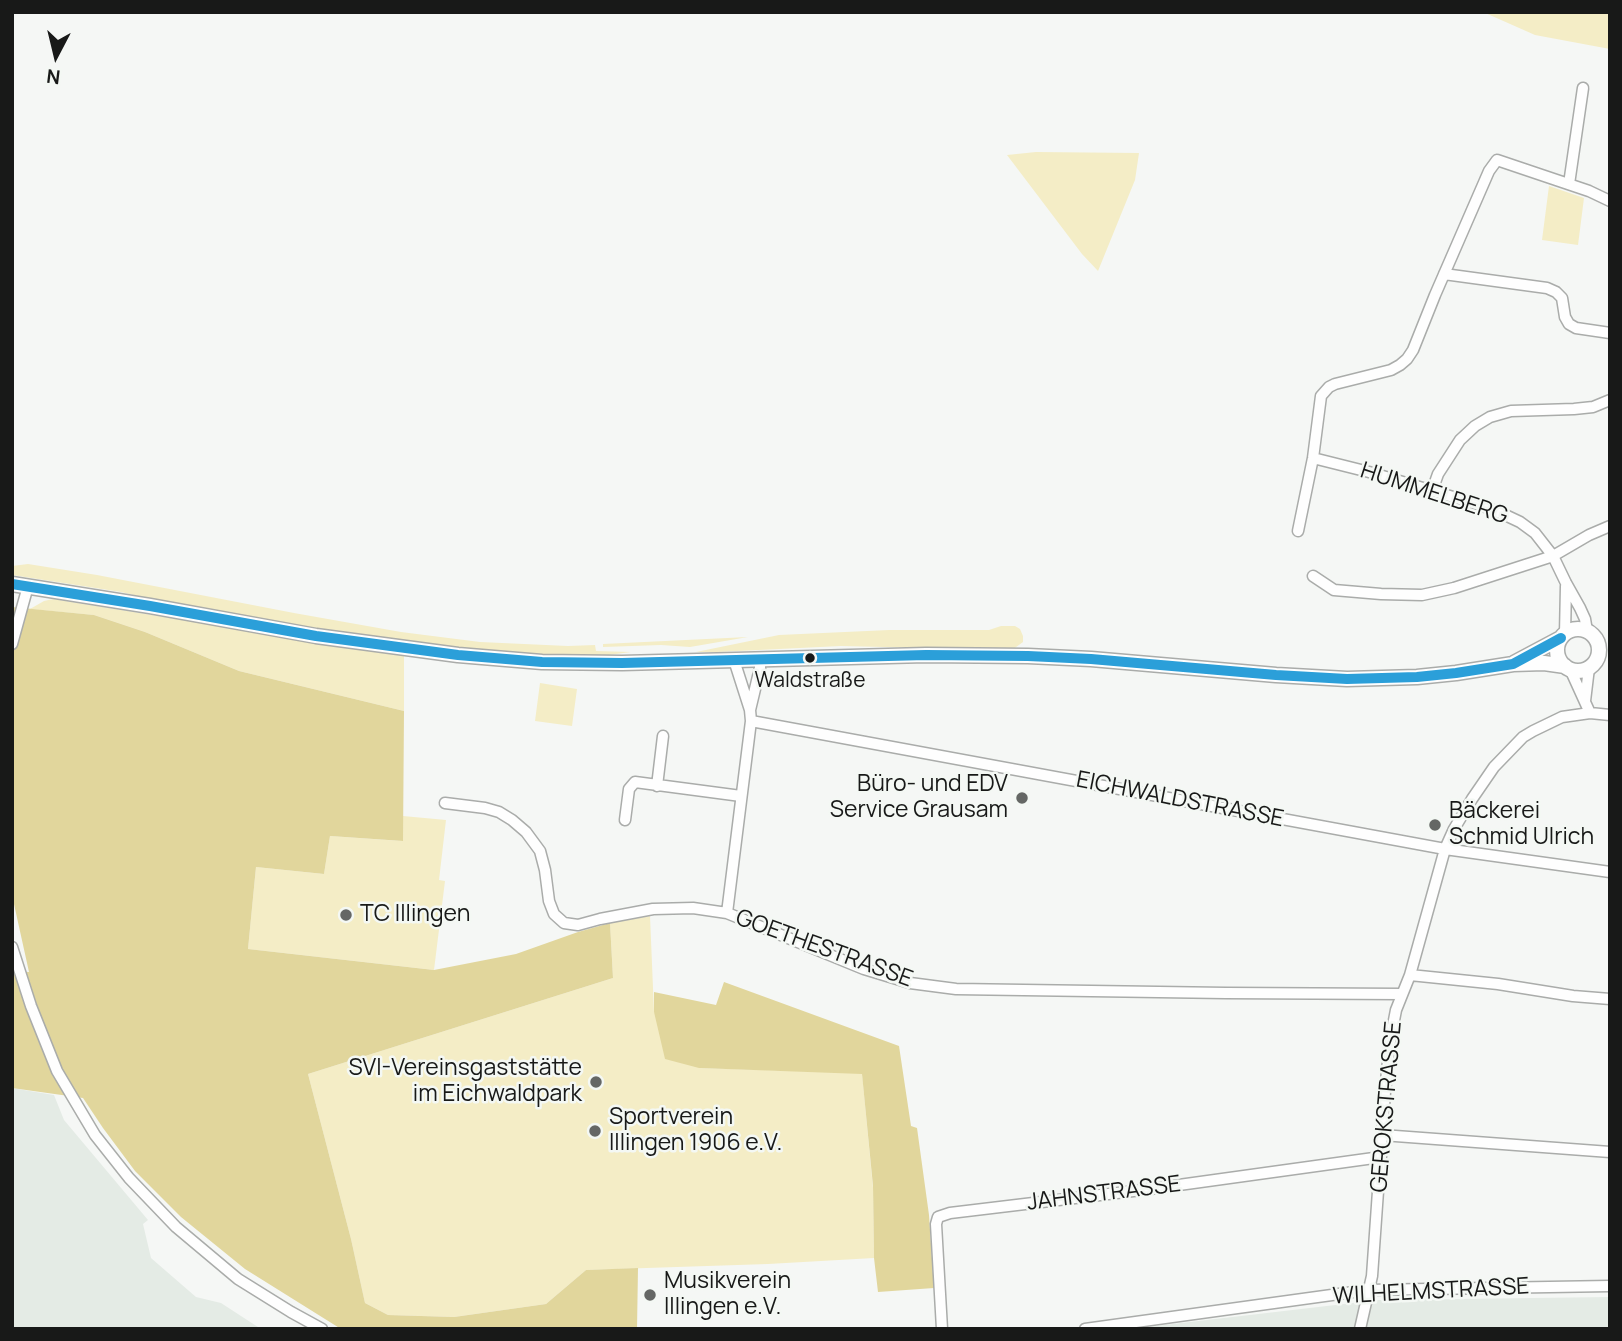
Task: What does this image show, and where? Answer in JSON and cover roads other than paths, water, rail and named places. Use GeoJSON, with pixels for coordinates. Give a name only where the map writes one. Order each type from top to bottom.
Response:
{"type":"FeatureCollection","features":[{"type":"Feature","properties":{"kind":"street"},"geometry":{"type":"LineString","coordinates":[[1569,184],[1583,88]]}},
{"type":"Feature","properties":{"kind":"street"},"geometry":{"type":"LineString","coordinates":[[1298,531],[1313,458],[1321,396],[1335,384],[1391,370],[1408,359],[1489,171],[1497,160],[1610,201]]}},
{"type":"Feature","properties":{"kind":"street"},"geometry":{"type":"LineString","coordinates":[[1444,274],[1547,288],[1562,298],[1569,324],[1576,328],[1610,332]]}},
{"type":"Feature","properties":{"kind":"street"},"geometry":{"type":"LineString","coordinates":[[1432,491],[1438,474],[1460,440],[1490,417],[1511,411],[1574,410],[1593,407],[1610,400]]}},
{"type":"Feature","properties":{"kind":"street","name":"HUMMELBERG"},"geometry":{"type":"LineString","coordinates":[[1313,458],[1432,491],[1520,522],[1535,533],[1553,556],[1585,619],[1597,636]]}},
{"type":"Feature","properties":{"kind":"street"},"geometry":{"type":"LineString","coordinates":[[1313,576],[1334,590],[1422,595],[1454,588],[1553,556],[1610,526]]}},
{"type":"Feature","properties":{"kind":"street","name":"HUMMELBERG"},"geometry":{"type":"LineString","coordinates":[[1563,636],[1566,583]]}},
{"type":"Feature","properties":{"kind":"street"},"geometry":{"type":"LineString","coordinates":[[12,584],[316,636],[458,655],[542,662],[622,663],[926,655],[1028,656],[1347,679],[1417,677],[1513,664],[1544,663],[1580,671],[1599,661]]}},
{"type":"Feature","properties":{"kind":"street"},"geometry":{"type":"LineString","coordinates":[[12,645],[28,586]]}},
{"type":"Feature","properties":{"kind":"street"},"geometry":{"type":"LineString","coordinates":[[1513,664],[1575,629],[1597,636],[1599,661],[1585,701]]}},
{"type":"Feature","properties":{"kind":"street"},"geometry":{"type":"LineString","coordinates":[[1563,636],[1558,643],[1558,655],[1568,668],[1590,713]]}},
{"type":"Feature","properties":{"kind":"street"},"geometry":{"type":"LineString","coordinates":[[727,913],[750,715],[760,659]]}},
{"type":"Feature","properties":{"kind":"street"},"geometry":{"type":"LineString","coordinates":[[734,660],[750,715]]}},
{"type":"Feature","properties":{"kind":"street","name":"GEROKSTRASSE"},"geometry":{"type":"LineString","coordinates":[[1360,1329],[1373,1276],[1390,1041],[1396,1010],[1409,975],[1445,849],[1454,829],[1494,767],[1523,737],[1532,730],[1562,717],[1590,713],[1610,715]]}},
{"type":"Feature","properties":{"kind":"street","name":"EICHWALDSTRASSE"},"geometry":{"type":"LineString","coordinates":[[750,715],[1445,849],[1610,872]]}},
{"type":"Feature","properties":{"kind":"street"},"geometry":{"type":"LineString","coordinates":[[657,786],[663,736]]}},
{"type":"Feature","properties":{"kind":"street"},"geometry":{"type":"LineString","coordinates":[[625,820],[629,789],[635,782],[741,796]]}},
{"type":"Feature","properties":{"kind":"street","name":"GOETHESTRASSE"},"geometry":{"type":"LineString","coordinates":[[445,803],[499,812],[526,832],[540,851],[554,914],[564,923],[578,925],[653,909],[693,908],[727,913],[864,969],[909,983],[944,988],[1402,993]]}},
{"type":"Feature","properties":{"kind":"street"},"geometry":{"type":"LineString","coordinates":[[12,947],[31,1006],[57,1071],[95,1135],[129,1178],[176,1227],[239,1279],[322,1329]]}},
{"type":"Feature","properties":{"kind":"street"},"geometry":{"type":"LineString","coordinates":[[1409,975],[1610,999]]}},
{"type":"Feature","properties":{"kind":"street"},"geometry":{"type":"LineString","coordinates":[[1382,1135],[1610,1152]]}},
{"type":"Feature","properties":{"kind":"street","name":"JAHNSTRASSE"},"geometry":{"type":"LineString","coordinates":[[942,1329],[936,1224],[939,1217],[950,1213],[1381,1157]]}},
{"type":"Feature","properties":{"kind":"street","name":"WILHELMSTRASSE"},"geometry":{"type":"LineString","coordinates":[[1085,1329],[1368,1290],[1610,1286]]}},
{"type":"Feature","properties":{"kind":"place","name":"Waldstraße"},"geometry":{"type":"Point","coordinates":[810,658]}},
{"type":"Feature","properties":{"kind":"place","name":"Büro- und EDV Service Grausam"},"geometry":{"type":"Point","coordinates":[1022,798]}},
{"type":"Feature","properties":{"kind":"place","name":"Bäckerei Schmid Ulrich"},"geometry":{"type":"Point","coordinates":[1435,825]}},
{"type":"Feature","properties":{"kind":"place","name":"TC Illingen"},"geometry":{"type":"Point","coordinates":[346,915]}},
{"type":"Feature","properties":{"kind":"place","name":"SVI-Vereinsgaststätte im Eichwaldpark"},"geometry":{"type":"Point","coordinates":[596,1082]}},
{"type":"Feature","properties":{"kind":"place","name":"Sportverein Illingen 1906 e.V."},"geometry":{"type":"Point","coordinates":[595,1131]}},
{"type":"Feature","properties":{"kind":"place","name":"Musikverein Illingen e.V."},"geometry":{"type":"Point","coordinates":[650,1295]}}]}
